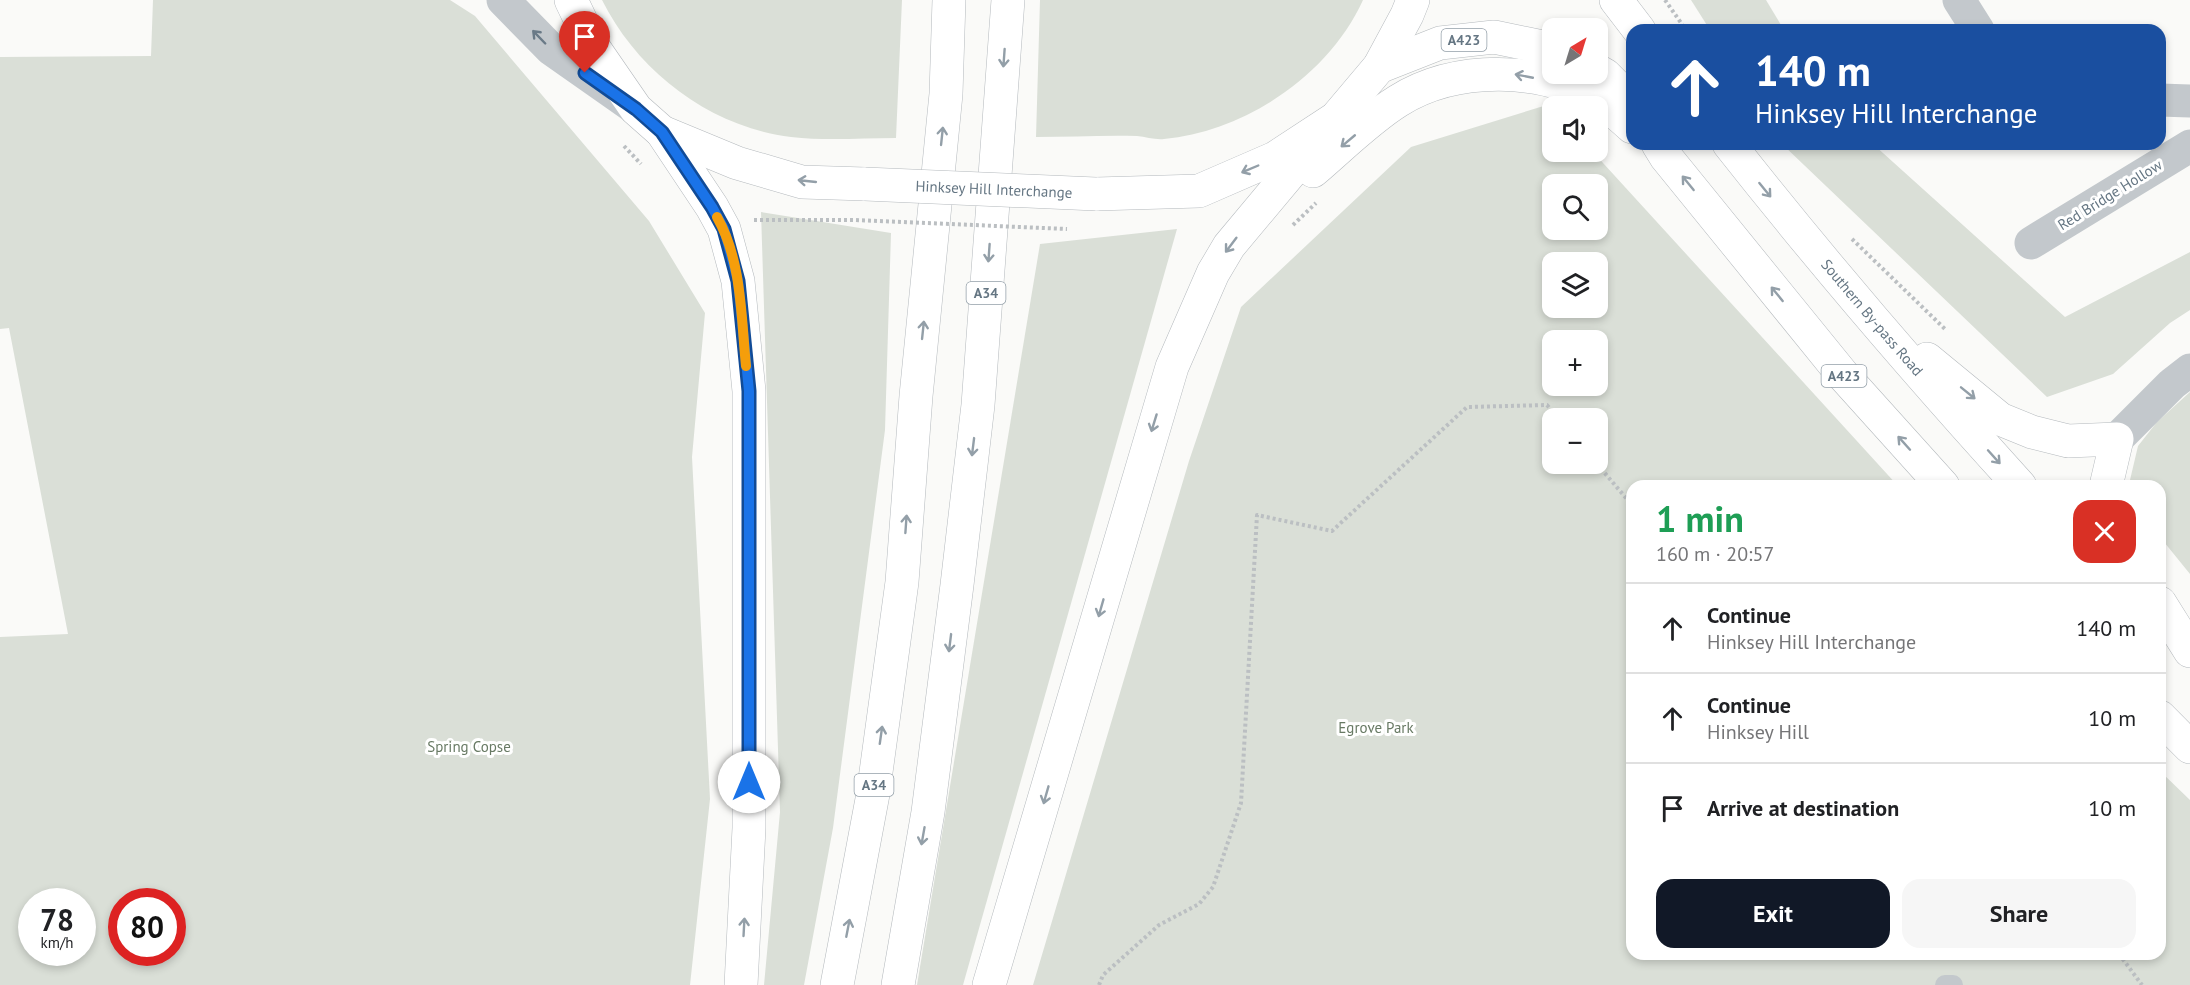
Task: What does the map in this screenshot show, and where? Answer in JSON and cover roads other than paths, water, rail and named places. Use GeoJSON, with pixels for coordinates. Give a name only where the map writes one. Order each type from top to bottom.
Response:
{"type":"FeatureCollection","features":[{"type":"Feature","properties":{"kind":"highway","name":"Hinksey Hill Interchange"},"geometry":{"type":"LineString","coordinates":[[571,0],[594,48],[636,109],[662,132],[737,163],[802,182],[1096,194],[1199,191],[1275,158],[1336,118],[1379,67],[1413,0]]}},
{"type":"Feature","properties":{"kind":"highway","name":"A34"},"geometry":{"type":"LineString","coordinates":[[837,985],[873,794],[902,582],[916,396],[946,94],[950,0]]}},
{"type":"Feature","properties":{"kind":"highway","name":"A34"},"geometry":{"type":"LineString","coordinates":[[898,985],[928,812],[978,405],[1008,0]]}},
{"type":"Feature","properties":{"kind":"highway"},"geometry":{"type":"LineString","coordinates":[[1616,0],[1634,24]]}},
{"type":"Feature","properties":{"kind":"highway","name":"A423"},"geometry":{"type":"LineString","coordinates":[[1379,67],[1440,43],[1494,37],[1542,47]]}},
{"type":"Feature","properties":{"kind":"highway"},"geometry":{"type":"LineString","coordinates":[[1269,200],[1309,175],[1398,101],[1434,83],[1470,75],[1509,73],[1566,85],[1600,101],[1626,122]]}},
{"type":"Feature","properties":{"kind":"highway"},"geometry":{"type":"LineString","coordinates":[[1608,78],[1626,96]]}},
{"type":"Feature","properties":{"kind":"highway"},"geometry":{"type":"LineString","coordinates":[[989,985],[1172,367],[1213,273],[1229,246],[1336,118]]}},
{"type":"Feature","properties":{"kind":"highway"},"geometry":{"type":"LineString","coordinates":[[662,132],[724,229],[738,281],[749,391],[749,828],[741,985]]}},
{"type":"Feature","properties":{"kind":"highway","name":"A423"},"geometry":{"type":"LineString","coordinates":[[1661,150],[1843,375],[1938,480]]}},
{"type":"Feature","properties":{"kind":"highway","name":"Southern By-pass Road"},"geometry":{"type":"LineString","coordinates":[[1734,150],[1858,303],[1928,385],[2015,480]]}},
{"type":"Feature","properties":{"kind":"highway"},"geometry":{"type":"LineString","coordinates":[[1858,303],[2000,419],[2032,432],[2068,441],[2117,439],[2107,480]]}},
{"type":"Feature","properties":{"kind":"highway"},"geometry":{"type":"LineString","coordinates":[[2166,613],[2190,651]]}},
{"type":"Feature","properties":{"kind":"highway"},"geometry":{"type":"LineString","coordinates":[[2166,638],[2190,663]]}},
{"type":"Feature","properties":{"kind":"highway"},"geometry":{"type":"LineString","coordinates":[[2166,723],[2190,747]]}},
{"type":"Feature","properties":{"kind":"street"},"geometry":{"type":"LineString","coordinates":[[503,0],[550,49],[636,109]]}},
{"type":"Feature","properties":{"kind":"street"},"geometry":{"type":"LineString","coordinates":[[1959,0],[1974,24]]}},
{"type":"Feature","properties":{"kind":"street"},"geometry":{"type":"LineString","coordinates":[[2166,100],[2190,102]]}},
{"type":"Feature","properties":{"kind":"street","name":"Red Bridge Hollow"},"geometry":{"type":"LineString","coordinates":[[2031,243],[2190,146]]}},
{"type":"Feature","properties":{"kind":"street"},"geometry":{"type":"LineString","coordinates":[[2117,439],[2172,384],[2190,370]]}},
{"type":"Feature","properties":{"kind":"lane"},"geometry":{"type":"LineString","coordinates":[[1945,985],[1953,985]]}},
{"type":"Feature","properties":{"kind":"park label","name":"Egrove Park"},"geometry":{"type":"Point","coordinates":[1376,728]}},
{"type":"Feature","properties":{"kind":"park label","name":"Spring Copse"},"geometry":{"type":"Point","coordinates":[469,747]}}]}
